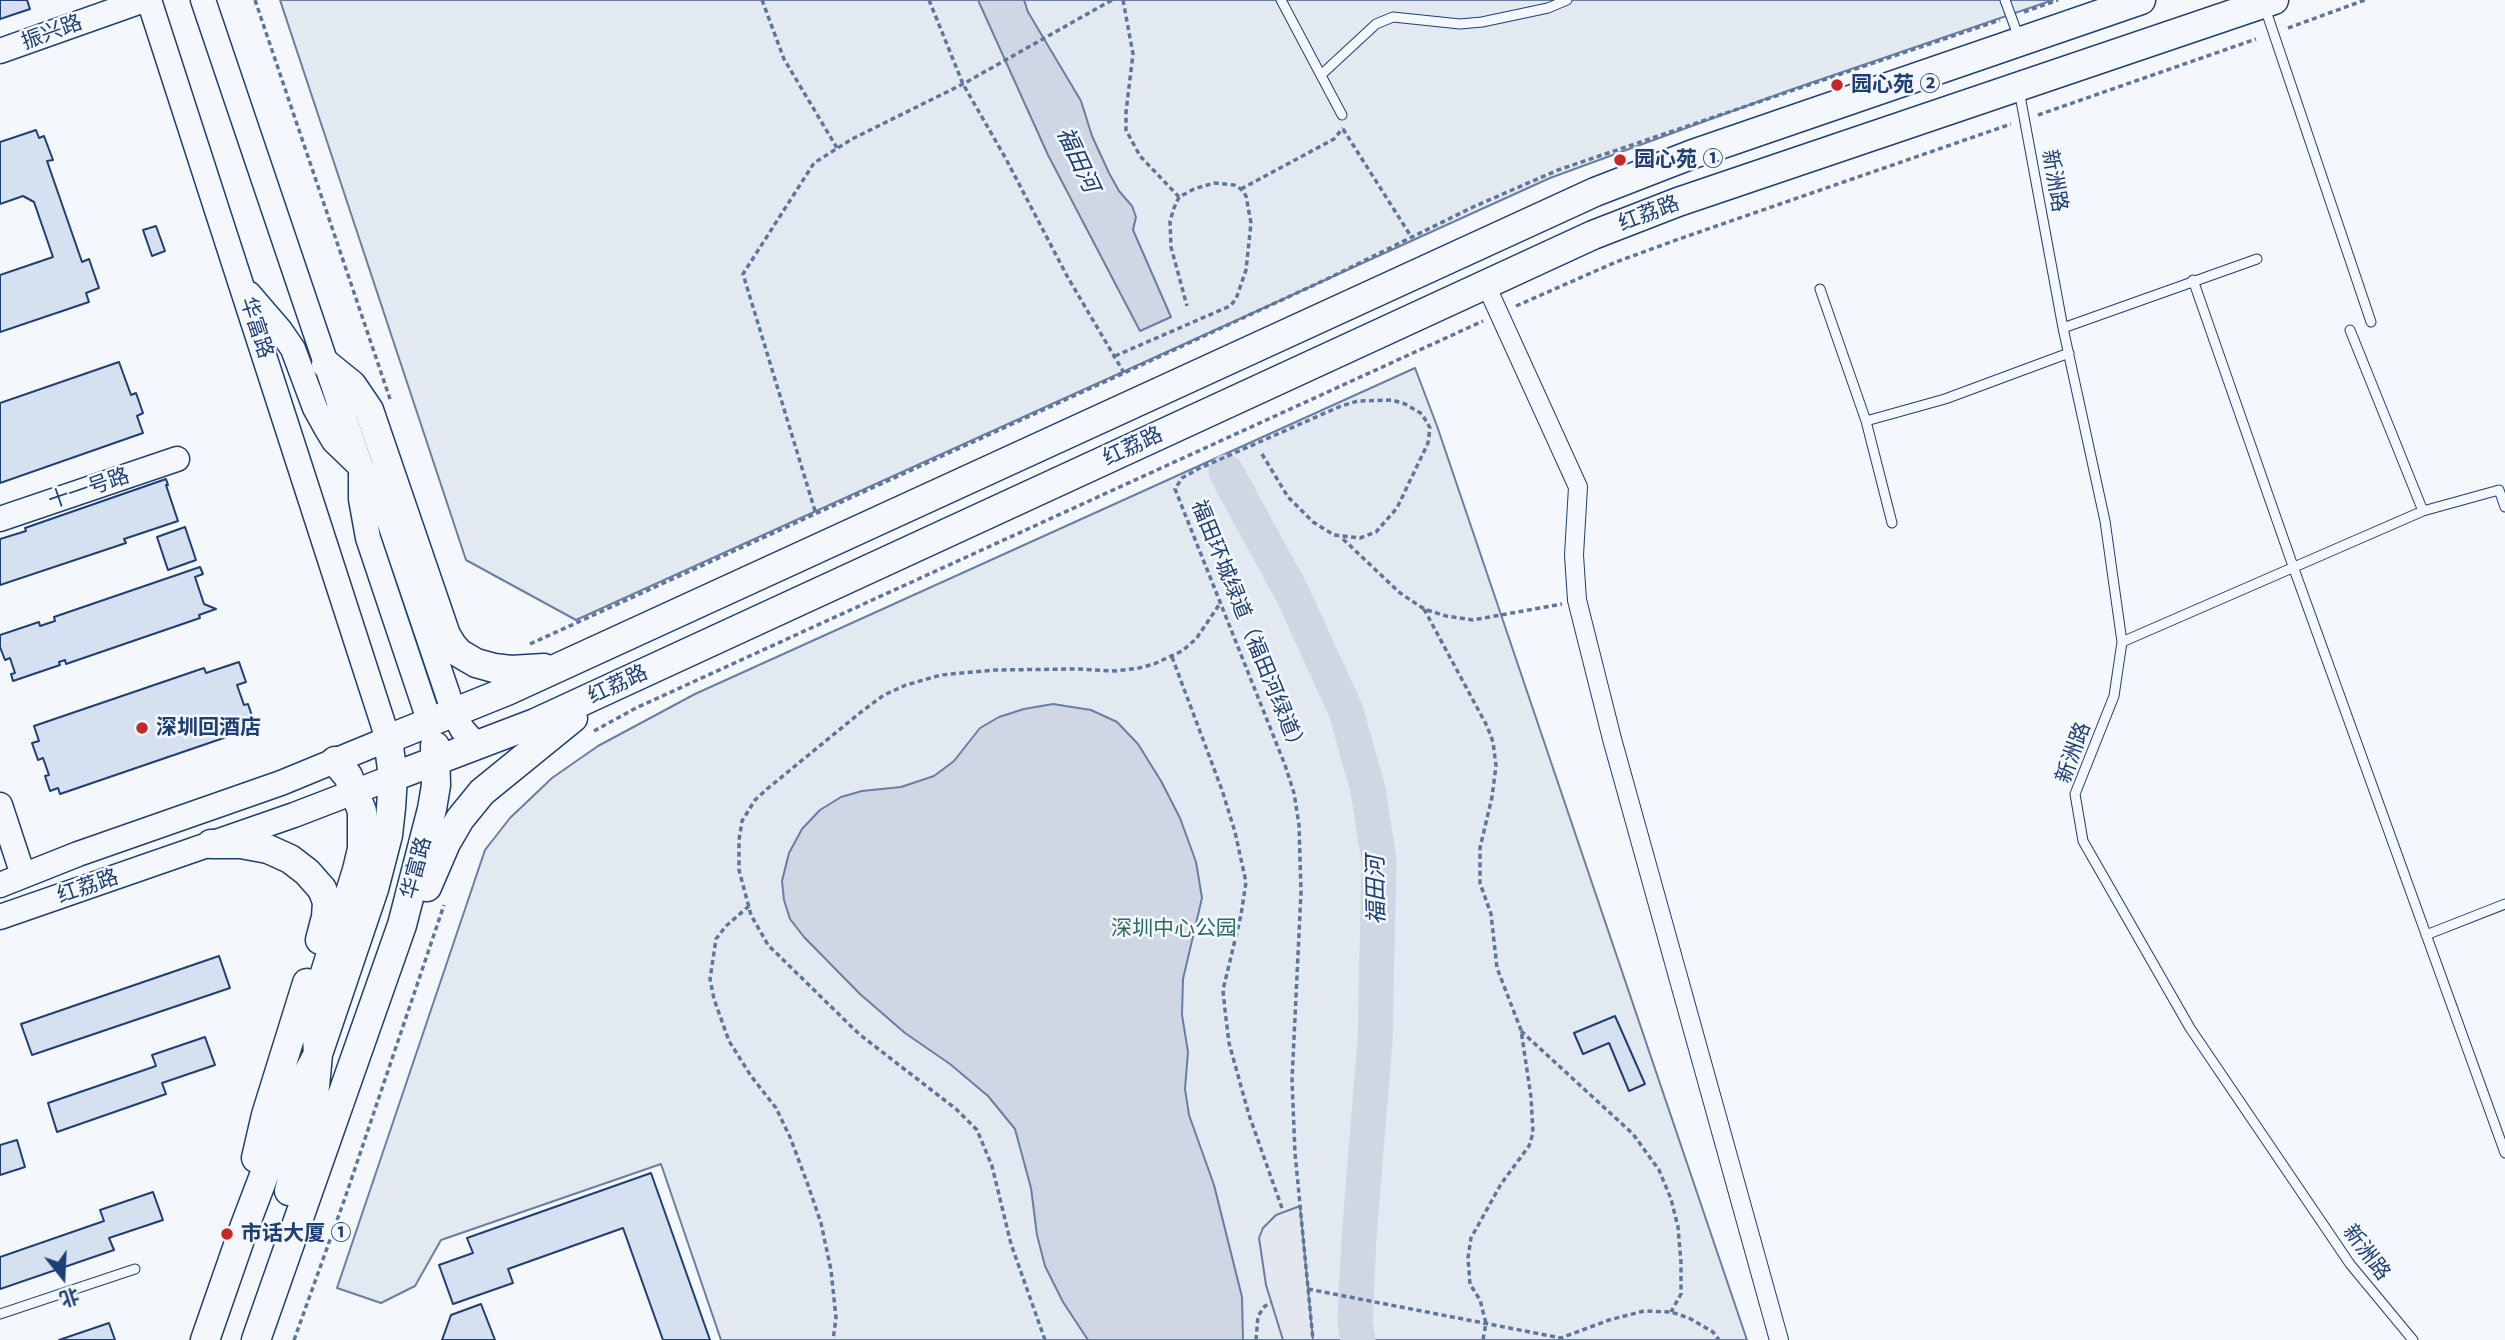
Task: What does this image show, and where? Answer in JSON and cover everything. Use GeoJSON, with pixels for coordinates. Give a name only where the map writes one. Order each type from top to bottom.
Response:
{"type":"FeatureCollection","features":[{"type":"Feature","properties":{"kind":"main road","name":"振兴路"},"geometry":{"type":"LineString","coordinates":[[0,51],[146,0]]}},
{"type":"Feature","properties":{"kind":"main road","name":"华富路"},"geometry":{"type":"LineString","coordinates":[[146,0],[242,286],[388,740],[393,777],[388,835],[382,861],[340,997],[318,1054],[290,1107],[205,1340]]}},
{"type":"Feature","properties":{"kind":"main road","name":"华富路"},"geometry":{"type":"LineString","coordinates":[[203,0],[361,467],[384,506],[442,718],[432,810],[402,925],[256,1340]]}},
{"type":"Feature","properties":{"kind":"main road","name":"红荔路"},"geometry":{"type":"LineString","coordinates":[[0,885],[335,761],[564,665],[1595,192],[1693,154],[2141,0]]}},
{"type":"Feature","properties":{"kind":"main road","name":"红荔路"},"geometry":{"type":"LineString","coordinates":[[0,917],[211,844],[535,723],[1545,257],[1647,214],[2269,2]]}},
{"type":"Feature","properties":{"kind":"main road","name":"华富路"},"geometry":{"type":"LineString","coordinates":[[242,286],[293,349],[315,408],[330,434],[361,467]]}},
{"type":"Feature","properties":{"kind":"main road"},"geometry":{"type":"LineString","coordinates":[[326,364],[352,386],[369,410],[446,635],[452,645],[459,653],[476,663],[494,668],[532,669],[564,665]]}},
{"type":"Feature","properties":{"kind":"main road","name":"十一号路"},"geometry":{"type":"LineString","coordinates":[[0,519],[177,458]]}},
{"type":"Feature","properties":{"kind":"main road"},"geometry":{"type":"LineString","coordinates":[[402,925],[432,880],[446,843],[460,819],[482,792],[526,754],[617,685]]}},
{"type":"Feature","properties":{"kind":"main road","name":"华富路"},"geometry":{"type":"LineString","coordinates":[[442,718],[462,729],[475,745]]}},
{"type":"Feature","properties":{"kind":"main road","name":"华富路"},"geometry":{"type":"LineString","coordinates":[[283,1260],[287,1199],[310,1116],[318,1054],[316,1018],[320,989],[362,849],[362,811],[356,791],[335,761]]}},
{"type":"Feature","properties":{"kind":"main road"},"geometry":{"type":"LineString","coordinates":[[0,805],[23,875]]}},
{"type":"Feature","properties":{"kind":"main road"},"geometry":{"type":"LineString","coordinates":[[211,844],[241,844],[268,849],[290,859],[307,872],[322,889],[327,902],[327,917],[260,1137],[244,1228]]}},
{"type":"Feature","properties":{"kind":"street"},"geometry":{"type":"LineString","coordinates":[[1486,285],[1578,487],[1574,555],[1577,600],[1620,766],[1779,1340]]}},
{"type":"Feature","properties":{"kind":"lane"},"geometry":{"type":"LineString","coordinates":[[1281,0],[1342,115]]}},
{"type":"Feature","properties":{"kind":"lane"},"geometry":{"type":"LineString","coordinates":[[1322,74],[1376,24],[1394,17],[1460,24],[1482,22],[1548,8],[1567,0]]}},
{"type":"Feature","properties":{"kind":"lane"},"geometry":{"type":"LineString","coordinates":[[2005,0],[2020,42]]}},
{"type":"Feature","properties":{"kind":"lane"},"geometry":{"type":"LineString","coordinates":[[2269,2],[2371,322]]}},
{"type":"Feature","properties":{"kind":"lane","name":"新洲路"},"geometry":{"type":"LineString","coordinates":[[2019,88],[2063,328],[2105,521],[2122,642],[2114,696],[2075,794],[2083,841],[2190,1028],[2350,1264],[2413,1340]]}},
{"type":"Feature","properties":{"kind":"lane"},"geometry":{"type":"LineString","coordinates":[[2063,328],[2257,259]]}},
{"type":"Feature","properties":{"kind":"lane"},"geometry":{"type":"LineString","coordinates":[[2193,280],[2294,569],[2505,1153]]}},
{"type":"Feature","properties":{"kind":"lane"},"geometry":{"type":"LineString","coordinates":[[1820,289],[1866,421],[1892,523]]}},
{"type":"Feature","properties":{"kind":"lane"},"geometry":{"type":"LineString","coordinates":[[2350,330],[2423,511]]}},
{"type":"Feature","properties":{"kind":"lane"},"geometry":{"type":"LineString","coordinates":[[1866,421],[1945,399],[2068,353]]}},
{"type":"Feature","properties":{"kind":"lane"},"geometry":{"type":"LineString","coordinates":[[2122,642],[2423,511],[2499,490],[2504,503]]}},
{"type":"Feature","properties":{"kind":"lane"},"geometry":{"type":"LineString","coordinates":[[2426,934],[2505,904]]}},
{"type":"Feature","properties":{"kind":"lane"},"geometry":{"type":"LineString","coordinates":[[0,1314],[135,1269]]}},
{"type":"Feature","properties":{"kind":"path"},"geometry":{"type":"LineString","coordinates":[[255,0],[386,380],[390,403]]}},
{"type":"Feature","properties":{"kind":"path"},"geometry":{"type":"LineString","coordinates":[[762,0],[784,59],[837,148]]}},
{"type":"Feature","properties":{"kind":"path"},"geometry":{"type":"LineString","coordinates":[[526,645],[1124,373],[1067,276],[963,84],[929,0]]}},
{"type":"Feature","properties":{"kind":"path"},"geometry":{"type":"LineString","coordinates":[[815,512],[743,274],[814,163],[837,148],[963,84],[1112,0]]}},
{"type":"Feature","properties":{"kind":"path"},"geometry":{"type":"LineString","coordinates":[[1123,0],[1133,54],[1126,130],[1140,156],[1180,197]]}},
{"type":"Feature","properties":{"kind":"path"},"geometry":{"type":"LineString","coordinates":[[2288,28],[2365,0]]}},
{"type":"Feature","properties":{"kind":"path"},"geometry":{"type":"LineString","coordinates":[[587,734],[636,708],[1616,262],[2256,39]]}},
{"type":"Feature","properties":{"kind":"path"},"geometry":{"type":"LineString","coordinates":[[1342,115],[1343,129],[1412,238]]}},
{"type":"Feature","properties":{"kind":"path"},"geometry":{"type":"LineString","coordinates":[[1241,189],[1334,139],[1343,129]]}},
{"type":"Feature","properties":{"kind":"path"},"geometry":{"type":"LineString","coordinates":[[1115,356],[1230,306],[1236,299],[1246,270],[1251,223],[1249,202],[1241,189],[1234,185],[1214,183],[1194,188],[1180,197],[1170,221],[1174,262],[1188,306]]}},
{"type":"Feature","properties":{"kind":"path","name":"福田环城绿道（福田河绿道）"},"geometry":{"type":"LineString","coordinates":[[1312,1340],[1295,1153],[1292,1080],[1301,892],[1299,825],[1294,793],[1175,489],[1182,478],[1341,406],[1358,401],[1392,400],[1415,409],[1428,421],[1430,434],[1397,508],[1376,532],[1360,538],[1342,538]]}},
{"type":"Feature","properties":{"kind":"path"},"geometry":{"type":"LineString","coordinates":[[1262,454],[1297,507],[1313,522],[1342,538],[1400,593],[1424,609],[1473,620],[1577,600]]}},
{"type":"Feature","properties":{"kind":"path"},"geometry":{"type":"LineString","coordinates":[[1045,1340],[1015,1257],[989,1154],[977,1130],[956,1109],[859,1034],[768,944],[755,923],[738,860],[743,821],[755,800],[767,789],[884,695],[906,685],[942,676],[994,670],[1115,671],[1139,668],[1172,657],[1196,639],[1220,604]]}},
{"type":"Feature","properties":{"kind":"path"},"geometry":{"type":"LineString","coordinates":[[1424,609],[1493,742],[1496,766],[1480,848],[1480,883],[1490,914],[1496,968],[1521,1030],[1531,1097],[1533,1133],[1529,1146],[1501,1184],[1471,1238],[1468,1258],[1470,1284],[1480,1300],[1486,1323],[1483,1340]]}},
{"type":"Feature","properties":{"kind":"path"},"geometry":{"type":"LineString","coordinates":[[1172,657],[1225,800],[1246,882],[1223,990],[1228,1043],[1262,1155],[1283,1211]]}},
{"type":"Feature","properties":{"kind":"path"},"geometry":{"type":"LineString","coordinates":[[294,1340],[446,898]]}},
{"type":"Feature","properties":{"kind":"path"},"geometry":{"type":"LineString","coordinates":[[749,906],[726,926],[716,939],[710,979],[713,999],[729,1041],[776,1108],[808,1185],[821,1223],[831,1270],[836,1318],[833,1340]]}},
{"type":"Feature","properties":{"kind":"path"},"geometry":{"type":"LineString","coordinates":[[1521,1030],[1633,1134],[1659,1170],[1673,1208],[1681,1263],[1681,1294],[1671,1312]]}},
{"type":"Feature","properties":{"kind":"path"},"geometry":{"type":"LineString","coordinates":[[1308,1289],[1561,1338],[1609,1320],[1644,1311],[1671,1312],[1689,1318],[1713,1332],[1719,1340]]}},
{"type":"Feature","properties":{"kind":"path"},"geometry":{"type":"LineString","coordinates":[[1256,1340],[1258,1315],[1271,1303]]}},
{"type":"Feature","properties":{"kind":"green space"},"geometry":{"type":"Polygon","coordinates":[[[280,0],[2053,0],[1790,90],[1550,178],[576,620],[466,560],[280,0]]]}},
{"type":"Feature","properties":{"kind":"green space","name":"深圳中心公园"},"geometry":{"type":"Polygon","coordinates":[[[1415,368],[1747,1340],[721,1340],[661,1164],[441,1240],[415,1286],[381,1303],[337,1288],[485,850],[510,818],[552,778],[598,746],[695,694],[1415,368]]]}},
{"type":"Feature","properties":{"kind":"shaded area"},"geometry":{"type":"Polygon","coordinates":[[[1300,1206],[1313,1340],[1283,1340],[1266,1285],[1259,1238],[1263,1228],[1276,1215],[1300,1206]]]}},
{"type":"Feature","properties":{"kind":"water"},"geometry":{"type":"Polygon","coordinates":[[[978,0],[1024,0],[1028,12],[1081,101],[1092,136],[1109,173],[1132,206],[1136,217],[1133,230],[1171,317],[1140,331],[1048,155],[978,0]]]}},
{"type":"Feature","properties":{"kind":"water"},"geometry":{"type":"Polygon","coordinates":[[[1053,704],[1091,710],[1117,722],[1138,744],[1180,818],[1196,862],[1202,898],[1183,979],[1182,1015],[1188,1052],[1185,1089],[1189,1115],[1214,1185],[1242,1297],[1243,1340],[1088,1340],[1063,1302],[1045,1266],[1037,1235],[1031,1188],[1015,1129],[988,1096],[950,1064],[905,1033],[860,994],[804,937],[790,919],[784,900],[782,881],[789,853],[802,829],[820,810],[841,797],[862,791],[901,787],[934,776],[954,761],[980,728],[999,717],[1053,704]]]}},
{"type":"Feature","properties":{"kind":"building"},"geometry":{"type":"Polygon","coordinates":[[[0,0],[27,0],[30,9],[0,19],[0,0]]]}},
{"type":"Feature","properties":{"kind":"building"},"geometry":{"type":"Polygon","coordinates":[[[36,130],[39,138],[44,136],[53,160],[47,161],[82,262],[89,259],[99,288],[86,293],[89,302],[0,332],[0,275],[53,257],[34,202],[23,196],[0,204],[0,142],[36,130]]]}},
{"type":"Feature","properties":{"kind":"building"},"geometry":{"type":"Polygon","coordinates":[[[156,226],[165,251],[152,256],[143,230],[156,226]]]}},
{"type":"Feature","properties":{"kind":"building"},"geometry":{"type":"Polygon","coordinates":[[[119,362],[131,395],[136,393],[143,413],[137,416],[143,433],[0,483],[0,403],[119,362]]]}},
{"type":"Feature","properties":{"kind":"building"},"geometry":{"type":"Polygon","coordinates":[[[166,479],[178,521],[124,539],[126,543],[0,585],[0,539],[166,479]]]}},
{"type":"Feature","properties":{"kind":"building"},"geometry":{"type":"Polygon","coordinates":[[[185,527],[196,560],[168,570],[157,537],[185,527]]]}},
{"type":"Feature","properties":{"kind":"building"},"geometry":{"type":"Polygon","coordinates":[[[200,567],[203,574],[195,577],[204,604],[216,609],[199,615],[200,618],[66,664],[65,660],[59,662],[60,665],[13,681],[11,674],[15,673],[10,658],[5,660],[0,647],[0,635],[39,622],[40,626],[55,621],[54,617],[200,567]]]}},
{"type":"Feature","properties":{"kind":"building","name":"深圳回酒店"},"geometry":{"type":"Polygon","coordinates":[[[239,662],[246,682],[237,685],[244,705],[248,704],[252,716],[246,717],[250,729],[60,794],[58,788],[50,791],[45,776],[49,775],[43,758],[38,760],[32,743],[39,741],[34,726],[204,668],[206,673],[239,662]]]}},
{"type":"Feature","properties":{"kind":"building"},"geometry":{"type":"Polygon","coordinates":[[[219,956],[230,988],[32,1055],[21,1024],[219,956]]]}},
{"type":"Feature","properties":{"kind":"building"},"geometry":{"type":"Polygon","coordinates":[[[1615,1016],[1645,1084],[1629,1091],[1609,1043],[1583,1054],[1574,1033],[1615,1016]]]}},
{"type":"Feature","properties":{"kind":"building"},"geometry":{"type":"Polygon","coordinates":[[[205,1037],[215,1065],[162,1083],[166,1094],[57,1132],[48,1103],[156,1066],[152,1055],[205,1037]]]}},
{"type":"Feature","properties":{"kind":"building"},"geometry":{"type":"Polygon","coordinates":[[[17,1140],[25,1167],[0,1175],[0,1145],[17,1140]]]}},
{"type":"Feature","properties":{"kind":"building"},"geometry":{"type":"Polygon","coordinates":[[[651,1173],[710,1340],[663,1340],[623,1228],[508,1269],[513,1283],[453,1304],[439,1265],[473,1253],[467,1238],[651,1173]]]}},
{"type":"Feature","properties":{"kind":"building"},"geometry":{"type":"Polygon","coordinates":[[[153,1192],[163,1220],[109,1238],[114,1250],[0,1289],[0,1257],[104,1221],[100,1210],[153,1192]]]}},
{"type":"Feature","properties":{"kind":"building"},"geometry":{"type":"Polygon","coordinates":[[[481,1304],[495,1340],[442,1340],[451,1315],[481,1304]]]}},
{"type":"Feature","properties":{"kind":"building"},"geometry":{"type":"Polygon","coordinates":[[[109,1323],[115,1340],[59,1340],[109,1323]]]}},
{"type":"Feature","properties":{"kind":"waterway","name":"福田河"},"geometry":{"type":"LineString","coordinates":[[1226,472],[1292,593],[1346,711],[1368,790],[1379,861],[1375,1041],[1359,1237],[1355,1321],[1358,1340]]}},
{"type":"Feature","properties":{"kind":"place","name":"园心苑 ②"},"geometry":{"type":"Point","coordinates":[1837,85]}},
{"type":"Feature","properties":{"kind":"place","name":"园心苑 ①"},"geometry":{"type":"Point","coordinates":[1620,160]}},
{"type":"Feature","properties":{"kind":"place","name":"深圳回酒店"},"geometry":{"type":"Point","coordinates":[142,728]}},
{"type":"Feature","properties":{"kind":"place","name":"市话大厦 ①"},"geometry":{"type":"Point","coordinates":[227,1234]}}]}
